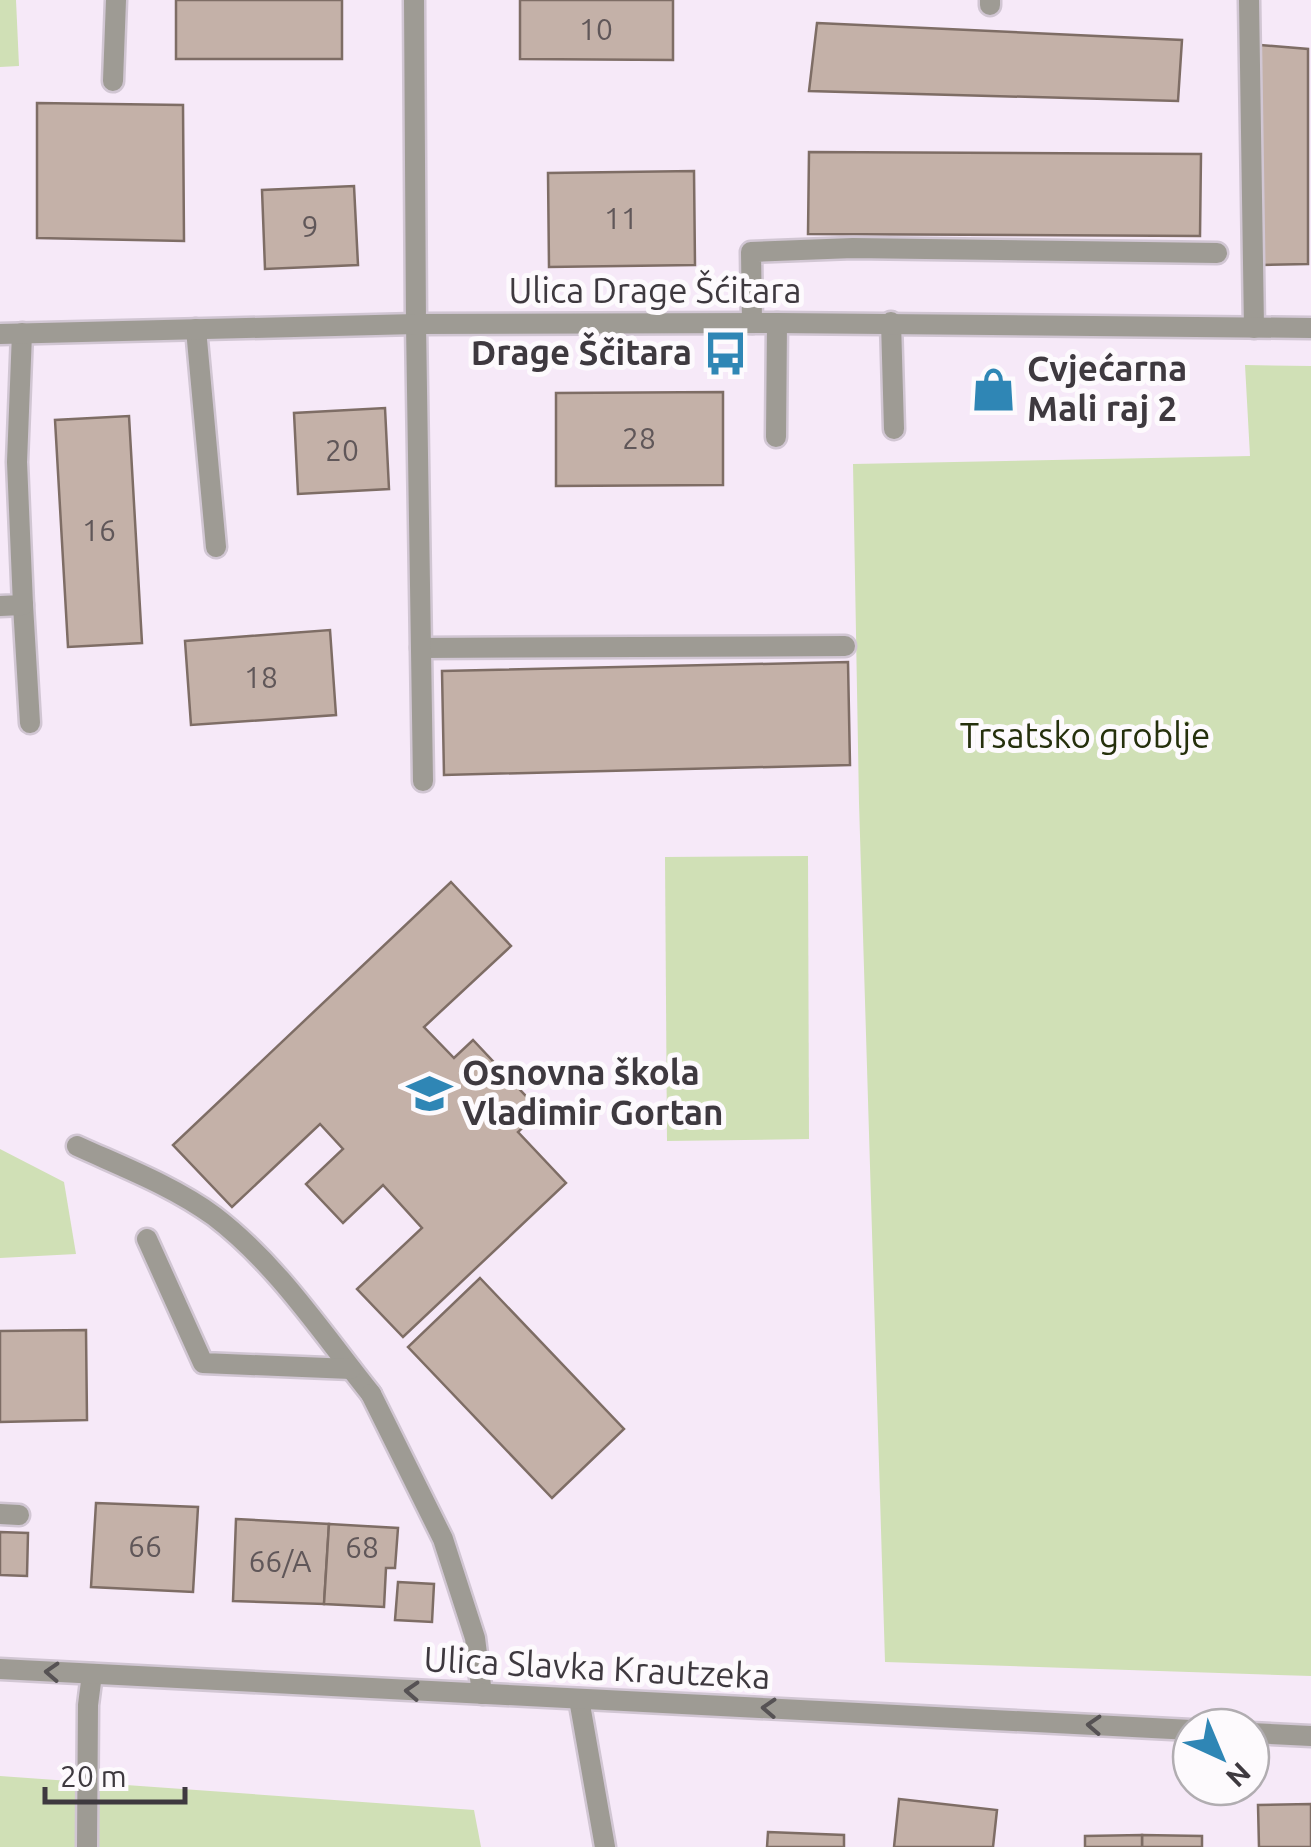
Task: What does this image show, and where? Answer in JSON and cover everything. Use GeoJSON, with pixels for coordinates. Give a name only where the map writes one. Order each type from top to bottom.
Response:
{"type":"FeatureCollection","features":[{"type":"Feature","properties":{"kind":"street"},"geometry":{"type":"LineString","coordinates":[[114,81],[116,0]]}},
{"type":"Feature","properties":{"kind":"street"},"geometry":{"type":"LineString","coordinates":[[414,0],[423,782]]}},
{"type":"Feature","properties":{"kind":"street"},"geometry":{"type":"LineString","coordinates":[[1249,0],[1254,328]]}},
{"type":"Feature","properties":{"kind":"street"},"geometry":{"type":"LineString","coordinates":[[752,323],[751,252],[854,248],[1217,253]]}},
{"type":"Feature","properties":{"kind":"street"},"geometry":{"type":"LineString","coordinates":[[776,437],[777,322]]}},
{"type":"Feature","properties":{"kind":"street","name":"Ulica Drage Šćitara"},"geometry":{"type":"LineString","coordinates":[[0,334],[416,324],[777,322],[1311,328]]}},
{"type":"Feature","properties":{"kind":"street"},"geometry":{"type":"LineString","coordinates":[[892,322],[894,429]]}},
{"type":"Feature","properties":{"kind":"street"},"geometry":{"type":"LineString","coordinates":[[196,330],[216,546]]}},
{"type":"Feature","properties":{"kind":"street"},"geometry":{"type":"LineString","coordinates":[[22,333],[9,462],[30,723]]}},
{"type":"Feature","properties":{"kind":"street"},"geometry":{"type":"LineString","coordinates":[[0,606],[23,605]]}},
{"type":"Feature","properties":{"kind":"street"},"geometry":{"type":"LineString","coordinates":[[421,648],[845,646]]}},
{"type":"Feature","properties":{"kind":"street"},"geometry":{"type":"LineString","coordinates":[[77,1146],[158,1182],[213,1216],[268,1264],[371,1394],[444,1539],[475,1638],[482,1694]]}},
{"type":"Feature","properties":{"kind":"street"},"geometry":{"type":"LineString","coordinates":[[147,1239],[203,1363],[351,1369]]}},
{"type":"Feature","properties":{"kind":"street","name":"Ulica Slavka Krautzeka"},"geometry":{"type":"LineString","coordinates":[[0,1669],[1171,1729]]}},
{"type":"Feature","properties":{"kind":"street"},"geometry":{"type":"LineString","coordinates":[[86,1847],[92,1674]]}},
{"type":"Feature","properties":{"kind":"street"},"geometry":{"type":"LineString","coordinates":[[579,1699],[605,1847]]}},
{"type":"Feature","properties":{"kind":"street"},"geometry":{"type":"LineString","coordinates":[[1271,1734],[1311,1736]]}},
{"type":"Feature","properties":{"kind":"green space"},"geometry":{"type":"Polygon","coordinates":[[[0,0],[16,0],[19,66],[0,67],[0,0]]]}},
{"type":"Feature","properties":{"kind":"green space","name":"Trsatsko groblje"},"geometry":{"type":"Polygon","coordinates":[[[1245,365],[1311,366],[1311,1676],[885,1662],[859,803],[853,464],[1250,456],[1245,365]]]}},
{"type":"Feature","properties":{"kind":"green space"},"geometry":{"type":"Polygon","coordinates":[[[808,856],[809,1139],[667,1141],[665,857],[808,856]]]}},
{"type":"Feature","properties":{"kind":"green space"},"geometry":{"type":"Polygon","coordinates":[[[0,1149],[64,1182],[76,1254],[0,1258],[0,1149]]]}},
{"type":"Feature","properties":{"kind":"green space"},"geometry":{"type":"Polygon","coordinates":[[[0,1776],[474,1810],[481,1847],[0,1847],[0,1776]]]}},
{"type":"Feature","properties":{"kind":"building"},"geometry":{"type":"Polygon","coordinates":[[[176,0],[342,0],[342,59],[176,59],[176,0]]]}},
{"type":"Feature","properties":{"kind":"building"},"geometry":{"type":"Polygon","coordinates":[[[520,0],[673,0],[673,60],[520,59],[520,0]]]}},
{"type":"Feature","properties":{"kind":"building"},"geometry":{"type":"Polygon","coordinates":[[[817,23],[1182,40],[1178,101],[809,91],[817,23]]]}},
{"type":"Feature","properties":{"kind":"building"},"geometry":{"type":"Polygon","coordinates":[[[1260,45],[1308,49],[1308,264],[1262,265],[1260,45]]]}},
{"type":"Feature","properties":{"kind":"building"},"geometry":{"type":"Polygon","coordinates":[[[37,103],[183,105],[184,241],[37,238],[37,103]]]}},
{"type":"Feature","properties":{"kind":"building"},"geometry":{"type":"Polygon","coordinates":[[[809,152],[1201,154],[1200,236],[808,234],[809,152]]]}},
{"type":"Feature","properties":{"kind":"building"},"geometry":{"type":"Polygon","coordinates":[[[694,171],[695,265],[549,267],[548,173],[694,171]]]}},
{"type":"Feature","properties":{"kind":"building"},"geometry":{"type":"Polygon","coordinates":[[[354,186],[358,265],[265,269],[262,190],[354,186]]]}},
{"type":"Feature","properties":{"kind":"building"},"geometry":{"type":"Polygon","coordinates":[[[723,392],[723,485],[556,486],[556,393],[723,392]]]}},
{"type":"Feature","properties":{"kind":"building"},"geometry":{"type":"Polygon","coordinates":[[[385,408],[389,489],[298,494],[294,413],[385,408]]]}},
{"type":"Feature","properties":{"kind":"building"},"geometry":{"type":"Polygon","coordinates":[[[129,416],[142,643],[68,647],[55,420],[129,416]]]}},
{"type":"Feature","properties":{"kind":"building"},"geometry":{"type":"Polygon","coordinates":[[[330,630],[336,715],[191,725],[185,641],[330,630]]]}},
{"type":"Feature","properties":{"kind":"building"},"geometry":{"type":"Polygon","coordinates":[[[848,662],[850,765],[444,775],[442,671],[848,662]]]}},
{"type":"Feature","properties":{"kind":"building"},"geometry":{"type":"Polygon","coordinates":[[[451,882],[511,946],[424,1027],[454,1058],[473,1040],[540,1111],[518,1132],[566,1183],[403,1337],[357,1289],[422,1228],[383,1185],[343,1223],[306,1184],[343,1149],[320,1124],[232,1207],[173,1145],[451,882]]]}},
{"type":"Feature","properties":{"kind":"building"},"geometry":{"type":"Polygon","coordinates":[[[480,1278],[624,1429],[552,1498],[408,1347],[480,1278]]]}},
{"type":"Feature","properties":{"kind":"building"},"geometry":{"type":"Polygon","coordinates":[[[86,1330],[87,1420],[0,1422],[0,1331],[86,1330]]]}},
{"type":"Feature","properties":{"kind":"building"},"geometry":{"type":"Polygon","coordinates":[[[96,1503],[198,1507],[193,1592],[91,1587],[96,1503]]]}},
{"type":"Feature","properties":{"kind":"building"},"geometry":{"type":"Polygon","coordinates":[[[236,1519],[329,1524],[324,1604],[233,1601],[236,1519]]]}},
{"type":"Feature","properties":{"kind":"building"},"geometry":{"type":"Polygon","coordinates":[[[329,1524],[398,1528],[395,1568],[386,1568],[384,1607],[324,1604],[329,1524]]]}},
{"type":"Feature","properties":{"kind":"building"},"geometry":{"type":"Polygon","coordinates":[[[0,1532],[28,1533],[27,1576],[0,1575],[0,1532]]]}},
{"type":"Feature","properties":{"kind":"building"},"geometry":{"type":"Polygon","coordinates":[[[398,1582],[434,1584],[432,1622],[395,1620],[398,1582]]]}},
{"type":"Feature","properties":{"kind":"building"},"geometry":{"type":"Polygon","coordinates":[[[899,1799],[997,1810],[993,1847],[894,1847],[899,1799]]]}},
{"type":"Feature","properties":{"kind":"building"},"geometry":{"type":"Polygon","coordinates":[[[1311,1804],[1311,1847],[1259,1847],[1258,1807],[1311,1804]]]}},
{"type":"Feature","properties":{"kind":"building"},"geometry":{"type":"Polygon","coordinates":[[[768,1832],[844,1835],[844,1847],[767,1847],[768,1832]]]}},
{"type":"Feature","properties":{"kind":"building"},"geometry":{"type":"Polygon","coordinates":[[[1142,1835],[1202,1836],[1202,1847],[1142,1847],[1142,1835]]]}},
{"type":"Feature","properties":{"kind":"building"},"geometry":{"type":"Polygon","coordinates":[[[1142,1835],[1142,1847],[1085,1847],[1085,1836],[1142,1835]]]}},
{"type":"Feature","properties":{"kind":"place","name":"Drage Ščitara"},"geometry":{"type":"Point","coordinates":[725,353]}},
{"type":"Feature","properties":{"kind":"place","name":"Cvjećarna Mali raj 2"},"geometry":{"type":"Point","coordinates":[994,389]}},
{"type":"Feature","properties":{"kind":"place","name":"Osnovna škola Vladimir Gortan"},"geometry":{"type":"Point","coordinates":[429,1093]}}]}
